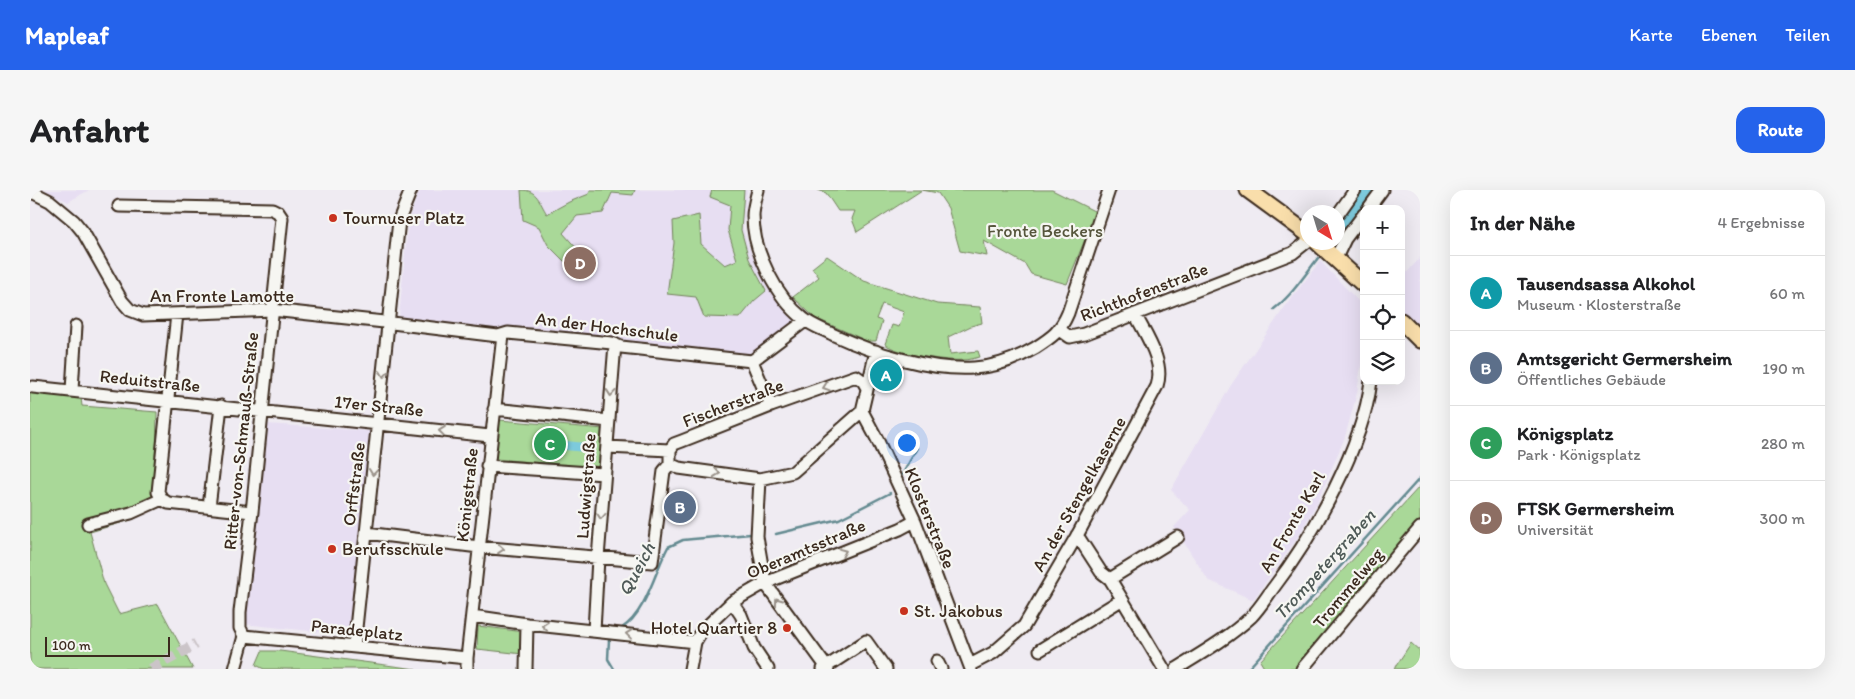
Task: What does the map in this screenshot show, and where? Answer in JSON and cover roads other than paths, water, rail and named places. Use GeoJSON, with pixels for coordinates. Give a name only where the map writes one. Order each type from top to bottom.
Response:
{"type":"FeatureCollection","features":[{"type":"Feature","properties":{"kind":"main road"},"geometry":{"type":"LineString","coordinates":[[1248,190],[1300,228]]}},
{"type":"Feature","properties":{"kind":"main road"},"geometry":{"type":"LineString","coordinates":[[1327,250],[1360,281]]}},
{"type":"Feature","properties":{"kind":"main road"},"geometry":{"type":"LineString","coordinates":[[1405,325],[1420,340]]}},
{"type":"Feature","properties":{"kind":"street","name":"Orffstraße"},"geometry":{"type":"LineString","coordinates":[[354,647],[399,220],[411,190]]}},
{"type":"Feature","properties":{"kind":"street"},"geometry":{"type":"LineString","coordinates":[[758,190],[753,216],[760,256],[780,292],[805,321],[752,361],[770,406]]}},
{"type":"Feature","properties":{"kind":"street"},"geometry":{"type":"LineString","coordinates":[[1060,330],[1068,313],[1108,190]]}},
{"type":"Feature","properties":{"kind":"street"},"geometry":{"type":"LineString","coordinates":[[1344,205],[1355,190]]}},
{"type":"Feature","properties":{"kind":"street"},"geometry":{"type":"LineString","coordinates":[[1371,205],[1382,190]]}},
{"type":"Feature","properties":{"kind":"street","name":"An Fronte Lamotte"},"geometry":{"type":"LineString","coordinates":[[30,191],[50,200],[74,221],[86,237],[122,301],[130,310],[143,315],[272,310],[388,322]]}},
{"type":"Feature","properties":{"kind":"street","name":"Ritter-von-Schmauß-Straße"},"geometry":{"type":"LineString","coordinates":[[119,206],[253,207],[272,209],[280,214],[281,228],[263,412],[239,622],[244,636],[235,669]]}},
{"type":"Feature","properties":{"kind":"street"},"geometry":{"type":"LineString","coordinates":[[1336,258],[1345,239],[1360,219]]}},
{"type":"Feature","properties":{"kind":"street","name":"Richthofenstraße"},"geometry":{"type":"LineString","coordinates":[[805,321],[865,349],[923,363],[974,368],[999,364],[1016,358],[1060,330],[1070,338],[1076,337],[1293,253],[1300,247]]}},
{"type":"Feature","properties":{"kind":"street"},"geometry":{"type":"LineString","coordinates":[[178,314],[158,492],[162,499],[168,503],[252,512]]}},
{"type":"Feature","properties":{"kind":"street","name":"An der Stengelkaserne"},"geometry":{"type":"LineString","coordinates":[[970,667],[993,653],[1024,626],[1077,535],[1159,381],[1159,365],[1135,314]]}},
{"type":"Feature","properties":{"kind":"street","name":"An der Hochschule"},"geometry":{"type":"LineString","coordinates":[[388,322],[498,336],[508,333],[615,344],[621,347],[752,361]]}},
{"type":"Feature","properties":{"kind":"street"},"geometry":{"type":"LineString","coordinates":[[72,390],[76,326]]}},
{"type":"Feature","properties":{"kind":"street","name":"Königstraße"},"geometry":{"type":"LineString","coordinates":[[467,664],[490,436],[503,335]]}},
{"type":"Feature","properties":{"kind":"street","name":"Ludwigstraße"},"geometry":{"type":"LineString","coordinates":[[594,631],[606,447],[603,420],[615,344]]}},
{"type":"Feature","properties":{"kind":"street"},"geometry":{"type":"LineString","coordinates":[[670,464],[679,468],[760,479],[793,472],[862,411],[876,351]]}},
{"type":"Feature","properties":{"kind":"street","name":"Fischerstraße"},"geometry":{"type":"LineString","coordinates":[[606,447],[670,450],[674,444],[770,406],[856,376],[863,381],[867,388]]}},
{"type":"Feature","properties":{"kind":"street","name":"An Fronte Karl"},"geometry":{"type":"LineString","coordinates":[[1176,669],[1225,638],[1253,615],[1283,576],[1320,516],[1346,462],[1362,422],[1370,385]]}},
{"type":"Feature","properties":{"kind":"street","name":"Reduitstraße"},"geometry":{"type":"LineString","coordinates":[[33,386],[263,412]]}},
{"type":"Feature","properties":{"kind":"street"},"geometry":{"type":"LineString","coordinates":[[209,506],[221,406]]}},
{"type":"Feature","properties":{"kind":"street"},"geometry":{"type":"LineString","coordinates":[[494,409],[603,420]]}},
{"type":"Feature","properties":{"kind":"street","name":"Klosterstraße"},"geometry":{"type":"LineString","coordinates":[[862,411],[877,438],[914,521],[970,667]]}},
{"type":"Feature","properties":{"kind":"street","name":"17er Straße"},"geometry":{"type":"LineString","coordinates":[[263,412],[490,436]]}},
{"type":"Feature","properties":{"kind":"street"},"geometry":{"type":"LineString","coordinates":[[366,533],[479,547],[652,562],[664,470],[670,464],[670,450]]}},
{"type":"Feature","properties":{"kind":"street"},"geometry":{"type":"LineString","coordinates":[[487,466],[604,474]]}},
{"type":"Feature","properties":{"kind":"street"},"geometry":{"type":"LineString","coordinates":[[760,479],[757,536],[765,583],[826,668],[871,643],[886,669]]}},
{"type":"Feature","properties":{"kind":"street"},"geometry":{"type":"LineString","coordinates":[[88,524],[131,513],[162,499]]}},
{"type":"Feature","properties":{"kind":"street","name":"Oberamtsstraße"},"geometry":{"type":"LineString","coordinates":[[698,637],[732,602],[765,583],[900,529],[914,521]]}},
{"type":"Feature","properties":{"kind":"street","name":"Trommelweg"},"geometry":{"type":"LineString","coordinates":[[1302,669],[1420,528]]}},
{"type":"Feature","properties":{"kind":"street"},"geometry":{"type":"LineString","coordinates":[[1077,535],[1101,572],[1110,579],[1164,669]]}},
{"type":"Feature","properties":{"kind":"street"},"geometry":{"type":"LineString","coordinates":[[1110,579],[1178,537]]}},
{"type":"Feature","properties":{"kind":"street"},"geometry":{"type":"LineString","coordinates":[[1040,650],[1121,600]]}},
{"type":"Feature","properties":{"kind":"street"},"geometry":{"type":"LineString","coordinates":[[732,602],[741,615],[754,648],[768,669]]}},
{"type":"Feature","properties":{"kind":"street"},"geometry":{"type":"LineString","coordinates":[[472,616],[594,631],[698,637],[690,669]]}},
{"type":"Feature","properties":{"kind":"street"},"geometry":{"type":"LineString","coordinates":[[526,669],[527,624]]}},
{"type":"Feature","properties":{"kind":"street","name":"Paradeplatz"},"geometry":{"type":"LineString","coordinates":[[244,636],[354,647],[467,664]]}},
{"type":"Feature","properties":{"kind":"waterway","name":"Queich"},"geometry":{"type":"LineString","coordinates":[[1345,221],[1368,190]]}},
{"type":"Feature","properties":{"kind":"waterway","name":"Queich"},"geometry":{"type":"LineString","coordinates":[[1274,309],[1292,291],[1318,258]]}},
{"type":"Feature","properties":{"kind":"waterway"},"geometry":{"type":"LineString","coordinates":[[551,444],[590,448]]}},
{"type":"Feature","properties":{"kind":"waterway","name":"Queich"},"geometry":{"type":"LineString","coordinates":[[902,475],[917,448]]}},
{"type":"Feature","properties":{"kind":"waterway","name":"Trompetergraben"},"geometry":{"type":"LineString","coordinates":[[1248,669],[1420,478]]}},
{"type":"Feature","properties":{"kind":"waterway","name":"Queich"},"geometry":{"type":"LineString","coordinates":[[776,534],[839,519],[890,493]]}},
{"type":"Feature","properties":{"kind":"waterway","name":"Queich"},"geometry":{"type":"LineString","coordinates":[[622,628],[630,621],[644,602],[668,547],[683,540],[751,534]]}},
{"type":"Feature","properties":{"kind":"waterway","name":"Queich"},"geometry":{"type":"LineString","coordinates":[[612,638],[609,640],[608,659],[614,669]]}},
{"type":"Feature","properties":{"kind":"tunnel"},"geometry":{"type":"LineString","coordinates":[[151,669],[196,644]]}},
{"type":"Feature","properties":{"kind":"place","name":"Tournuser Platz"},"geometry":{"type":"Point","coordinates":[333,218]}},
{"type":"Feature","properties":{"kind":"place","name":"FTSK Germersheim"},"geometry":{"type":"Point","coordinates":[580,263]}},
{"type":"Feature","properties":{"kind":"place","name":"Tausendsassa Alkohol"},"geometry":{"type":"Point","coordinates":[886,375]}},
{"type":"Feature","properties":{"kind":"place","name":"Königsplatz"},"geometry":{"type":"Point","coordinates":[550,444]}},
{"type":"Feature","properties":{"kind":"place","name":"Amtsgericht Germersheim"},"geometry":{"type":"Point","coordinates":[680,507]}},
{"type":"Feature","properties":{"kind":"place","name":"Berufsschule"},"geometry":{"type":"Point","coordinates":[332,549]}},
{"type":"Feature","properties":{"kind":"place","name":"St. Jakobus"},"geometry":{"type":"Point","coordinates":[904,611]}},
{"type":"Feature","properties":{"kind":"place","name":"Hotel Quartier 8"},"geometry":{"type":"Point","coordinates":[787,628]}},
{"type":"Feature","properties":{"kind":"park label","name":"Fronte Beckers"},"geometry":{"type":"Point","coordinates":[1045,231]}}]}
